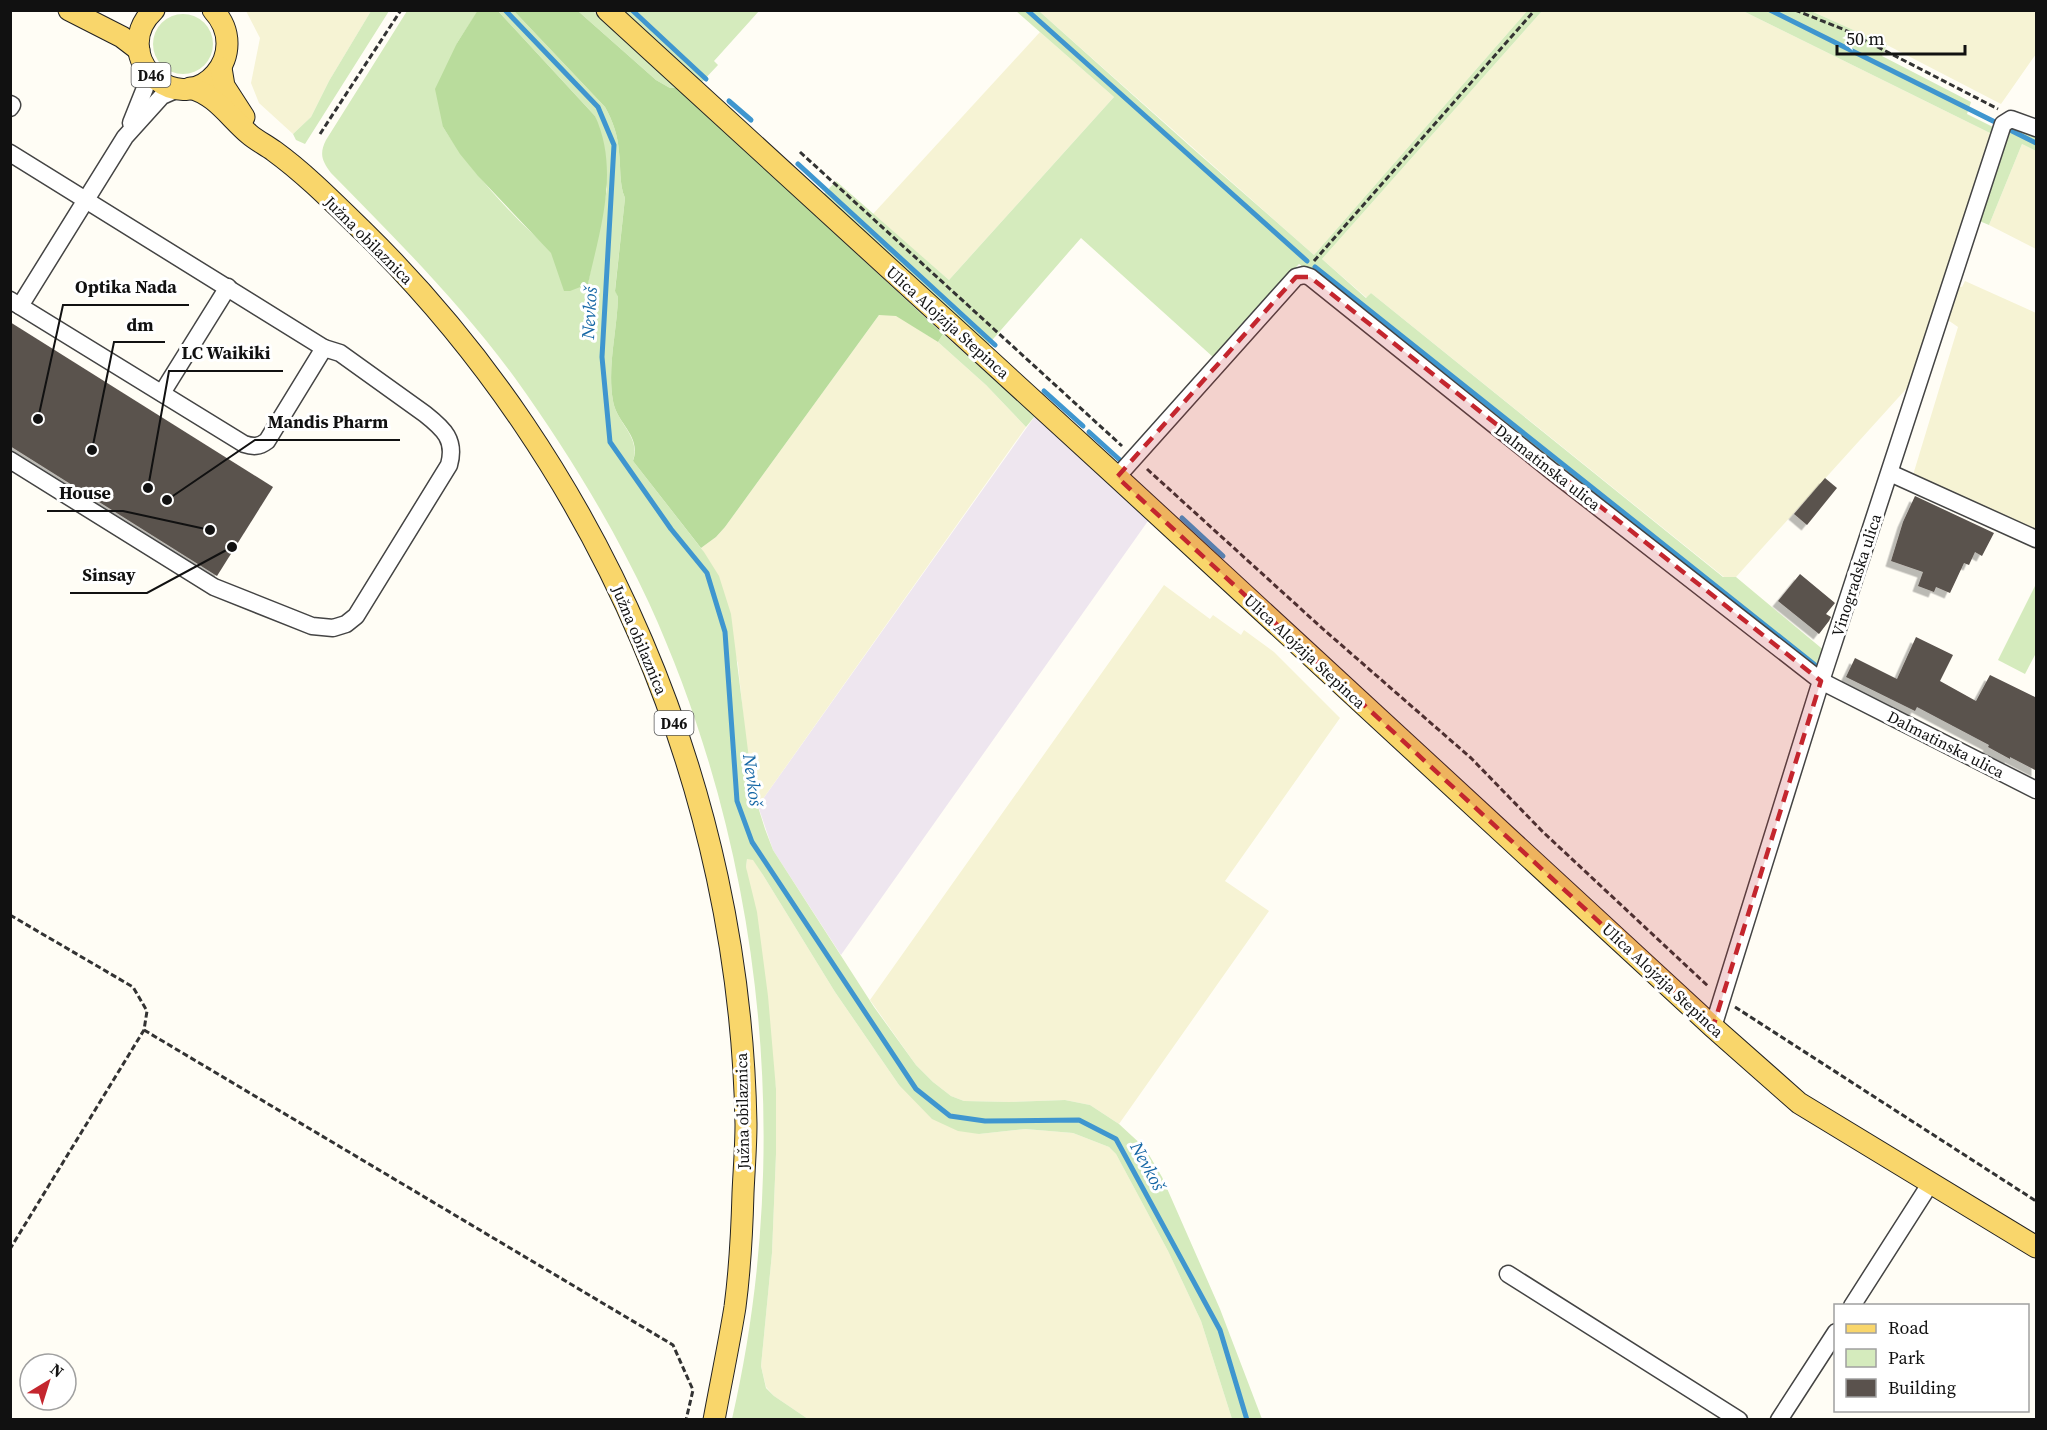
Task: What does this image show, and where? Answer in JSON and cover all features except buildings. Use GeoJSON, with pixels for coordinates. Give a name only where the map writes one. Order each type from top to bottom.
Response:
{"type":"FeatureCollection","features":[{"type":"Feature","properties":{"kind":"main road","name":"D46"},"geometry":{"type":"LineString","coordinates":[[69,10],[122,37],[161,82],[185,88],[208,81],[221,68],[228,51],[227,34],[220,18],[213,10]]}},
{"type":"Feature","properties":{"kind":"main road","name":"D46"},"geometry":{"type":"LineString","coordinates":[[86,10],[112,19],[126,20],[138,19],[152,13]]}},
{"type":"Feature","properties":{"kind":"main road","name":"Ulica Alojzija Stepinca"},"geometry":{"type":"LineString","coordinates":[[607,10],[1118,477],[1713,1027],[1799,1103],[2037,1247]]}},
{"type":"Feature","properties":{"kind":"main road","name":"D46"},"geometry":{"type":"LineString","coordinates":[[143,59],[140,30],[152,13]]}},
{"type":"Feature","properties":{"kind":"main road","name":"Južna obilaznica"},"geometry":{"type":"LineString","coordinates":[[221,68],[224,86],[232,100],[274,151]]}},
{"type":"Feature","properties":{"kind":"main road","name":"Južna obilaznica"},"geometry":{"type":"LineString","coordinates":[[185,88],[199,90],[208,96],[249,134],[274,151],[338,206],[428,299],[487,373],[549,463],[582,518],[634,620],[666,698],[700,809],[719,887],[734,974],[741,1035],[746,1125],[742,1222],[735,1305],[714,1419]]}},
{"type":"Feature","properties":{"kind":"street"},"geometry":{"type":"LineString","coordinates":[[143,59],[146,88],[125,137],[87,199],[15,303],[244,444],[258,446],[267,441],[324,348]]}},
{"type":"Feature","properties":{"kind":"street"},"geometry":{"type":"LineString","coordinates":[[125,137],[162,96],[185,88]]}},
{"type":"Feature","properties":{"kind":"street"},"geometry":{"type":"LineString","coordinates":[[2005,122],[2016,120],[2037,128]]}},
{"type":"Feature","properties":{"kind":"street","name":"Vinogradska ulica"},"geometry":{"type":"LineString","coordinates":[[1713,1027],[1821,681],[2005,122]]}},
{"type":"Feature","properties":{"kind":"street"},"geometry":{"type":"LineString","coordinates":[[10,153],[324,348],[340,353],[425,414],[441,429],[451,444],[452,454],[449,465],[356,616],[346,624],[333,628],[312,626],[214,587],[10,460]]}},
{"type":"Feature","properties":{"kind":"street"},"geometry":{"type":"LineString","coordinates":[[1118,477],[1296,277],[1304,275]]}},
{"type":"Feature","properties":{"kind":"street","name":"Dalmatinska ulica"},"geometry":{"type":"LineString","coordinates":[[1304,275],[1310,277],[1553,472],[1821,681],[2037,790]]}},
{"type":"Feature","properties":{"kind":"street"},"geometry":{"type":"LineString","coordinates":[[162,393],[228,287]]}},
{"type":"Feature","properties":{"kind":"street"},"geometry":{"type":"LineString","coordinates":[[1890,472],[2037,539]]}},
{"type":"Feature","properties":{"kind":"street"},"geometry":{"type":"LineString","coordinates":[[1853,1304],[1930,1184]]}},
{"type":"Feature","properties":{"kind":"street"},"geometry":{"type":"LineString","coordinates":[[1508,1274],[1739,1419]]}},
{"type":"Feature","properties":{"kind":"street"},"geometry":{"type":"LineString","coordinates":[[1779,1419],[1834,1335]]}},
{"type":"Feature","properties":{"kind":"path"},"geometry":{"type":"LineString","coordinates":[[320,134],[400,10]]}},
{"type":"Feature","properties":{"kind":"path"},"geometry":{"type":"LineString","coordinates":[[1304,275],[1330,242],[1535,10]]}},
{"type":"Feature","properties":{"kind":"path"},"geometry":{"type":"LineString","coordinates":[[1795,10],[1845,30],[1997,107],[2005,122]]}},
{"type":"Feature","properties":{"kind":"path"},"geometry":{"type":"LineString","coordinates":[[800,152],[1323,629],[1471,758],[1543,832],[1722,999],[2037,1201]]}},
{"type":"Feature","properties":{"kind":"path"},"geometry":{"type":"LineString","coordinates":[[10,915],[133,987],[147,1011],[144,1030],[10,1250]]}},
{"type":"Feature","properties":{"kind":"path"},"geometry":{"type":"LineString","coordinates":[[144,1030],[673,1345],[693,1390],[686,1419]]}},
{"type":"Feature","properties":{"kind":"highlighted area"},"geometry":{"type":"Polygon","coordinates":[[[1296,277],[1310,277],[1821,681],[1713,1027],[1117,477],[1296,277]]]}},
{"type":"Feature","properties":{"kind":"shaded area"},"geometry":{"type":"Polygon","coordinates":[[[246,11],[371,11],[329,81],[311,117],[293,134],[259,103],[251,83],[260,38],[246,11]]]}},
{"type":"Feature","properties":{"kind":"shaded area"},"geometry":{"type":"Polygon","coordinates":[[[1039,11],[1527,11],[1314,255],[1039,11]]]}},
{"type":"Feature","properties":{"kind":"shaded area"},"geometry":{"type":"Polygon","coordinates":[[[1542,11],[1743,11],[1992,134],[1912,388],[1907,388],[1736,577],[1724,577],[1371,293],[1367,298],[1322,259],[1542,11]]]}},
{"type":"Feature","properties":{"kind":"shaded area"},"geometry":{"type":"Polygon","coordinates":[[[1811,11],[2036,11],[2036,54],[2001,104],[1887,45],[1811,11]]]}},
{"type":"Feature","properties":{"kind":"shaded area"},"geometry":{"type":"Polygon","coordinates":[[[1040,32],[1114,97],[949,280],[873,214],[1040,32]]]}},
{"type":"Feature","properties":{"kind":"shaded area"},"geometry":{"type":"Polygon","coordinates":[[[2022,144],[2036,151],[2036,249],[1989,225],[2022,144]]]}},
{"type":"Feature","properties":{"kind":"shaded area"},"geometry":{"type":"Polygon","coordinates":[[[1965,281],[2036,313],[2036,535],[1913,475],[1958,327],[1945,318],[1956,285],[1962,287],[1965,281]]]}},
{"type":"Feature","properties":{"kind":"shaded area"},"geometry":{"type":"Polygon","coordinates":[[[879,315],[896,315],[938,342],[986,385],[1026,427],[758,806],[753,791],[746,743],[738,664],[701,548],[725,527],[879,315]]]}},
{"type":"Feature","properties":{"kind":"shaded area"},"geometry":{"type":"Polygon","coordinates":[[[1035,416],[1148,521],[841,955],[773,850],[758,806],[1035,416]]]}},
{"type":"Feature","properties":{"kind":"shaded area"},"geometry":{"type":"Polygon","coordinates":[[[1164,585],[1210,619],[1213,615],[1241,635],[1244,630],[1274,652],[1340,718],[1225,881],[1269,911],[1119,1124],[1090,1105],[1065,1100],[964,1101],[951,1096],[916,1065],[870,1000],[1164,585]]]}},
{"type":"Feature","properties":{"kind":"shaded area"},"geometry":{"type":"Polygon","coordinates":[[[747,859],[753,859],[835,992],[899,1085],[979,1134],[1025,1129],[1073,1133],[1109,1147],[1116,1154],[1168,1251],[1201,1321],[1232,1419],[808,1419],[774,1396],[766,1387],[761,1366],[772,1253],[776,1089],[746,867],[747,859]]]}},
{"type":"Feature","properties":{"kind":"green space"},"geometry":{"type":"Polygon","coordinates":[[[478,10],[498,11],[595,116],[602,136],[607,178],[598,242],[588,284],[570,291],[564,291],[551,253],[478,176],[460,154],[443,127],[435,89],[457,43],[478,10]]]}},
{"type":"Feature","properties":{"kind":"green space"},"geometry":{"type":"Polygon","coordinates":[[[371,11],[389,11],[305,144],[296,140],[293,134],[311,117],[329,81],[371,11]]]}},
{"type":"Feature","properties":{"kind":"green space"},"geometry":{"type":"Polygon","coordinates":[[[407,11],[478,11],[457,43],[443,127],[474,170],[509,211],[588,283],[607,189],[595,116],[498,11],[514,11],[605,107],[615,129],[625,198],[615,290],[618,297],[611,375],[613,401],[634,444],[633,461],[704,552],[719,576],[731,614],[753,791],[773,850],[874,1007],[916,1065],[933,1082],[951,1096],[964,1101],[1065,1100],[1090,1105],[1119,1124],[1145,1148],[1162,1177],[1220,1309],[1262,1419],[1232,1419],[1201,1321],[1168,1251],[1116,1154],[1109,1147],[1073,1133],[1025,1129],[979,1134],[958,1131],[932,1119],[899,1085],[835,992],[753,860],[747,859],[746,867],[757,912],[768,996],[776,1089],[772,1253],[761,1366],[766,1388],[808,1419],[732,1419],[751,1317],[761,1213],[763,1109],[757,1004],[742,901],[719,799],[688,699],[649,603],[620,544],[570,460],[494,350],[427,272],[331,173],[324,161],[322,153],[326,140],[407,11]]]}},
{"type":"Feature","properties":{"kind":"green space"},"geometry":{"type":"Polygon","coordinates":[[[514,11],[578,11],[656,80],[670,88],[678,88],[943,334],[938,342],[896,316],[879,315],[725,527],[701,548],[633,461],[635,452],[632,437],[619,417],[613,401],[611,375],[618,297],[615,291],[625,198],[615,129],[605,107],[514,11]]]}},
{"type":"Feature","properties":{"kind":"green space"},"geometry":{"type":"Polygon","coordinates":[[[578,11],[593,11],[678,88],[670,88],[656,80],[578,11]]]}},
{"type":"Feature","properties":{"kind":"green space"},"geometry":{"type":"Polygon","coordinates":[[[618,11],[759,11],[714,61],[718,65],[701,83],[618,11]]]}},
{"type":"Feature","properties":{"kind":"green space"},"geometry":{"type":"Polygon","coordinates":[[[1016,11],[1039,11],[1314,255],[1527,11],[1542,11],[1322,259],[1366,298],[1371,293],[1723,577],[1736,577],[1826,652],[1819,669],[1602,500],[1372,315],[1368,319],[1299,264],[1213,357],[1081,238],[987,346],[821,197],[836,181],[949,280],[1114,97],[1016,11]]]}},
{"type":"Feature","properties":{"kind":"green space"},"geometry":{"type":"Polygon","coordinates":[[[1743,11],[1811,11],[1887,45],[1882,56],[1971,102],[1967,114],[1995,128],[1992,134],[1743,11]]]}},
{"type":"Feature","properties":{"kind":"green space"},"geometry":{"type":"Polygon","coordinates":[[[183,14],[200,19],[208,27],[213,44],[208,61],[200,69],[183,74],[166,69],[158,61],[153,44],[158,27],[166,19],[183,14]]]}},
{"type":"Feature","properties":{"kind":"green space"},"geometry":{"type":"Polygon","coordinates":[[[2016,129],[2036,134],[2036,151],[2022,144],[1989,225],[1977,220],[2004,134],[2016,129]]]}},
{"type":"Feature","properties":{"kind":"green space"},"geometry":{"type":"Polygon","coordinates":[[[943,334],[1035,416],[1026,427],[986,385],[938,342],[943,334]]]}},
{"type":"Feature","properties":{"kind":"green space"},"geometry":{"type":"Polygon","coordinates":[[[2036,584],[2036,653],[2025,674],[1998,660],[2036,584]]]}},
{"type":"Feature","properties":{"kind":"waterway","name":"Nevkoš"},"geometry":{"type":"LineString","coordinates":[[505,10],[598,107],[614,145],[602,357],[610,442],[671,529],[707,573],[725,632],[737,801],[752,842],[916,1089],[950,1116],[985,1121],[1079,1120],[1116,1139],[1220,1330],[1247,1420]]}},
{"type":"Feature","properties":{"kind":"waterway"},"geometry":{"type":"LineString","coordinates":[[632,10],[706,79]]}},
{"type":"Feature","properties":{"kind":"waterway"},"geometry":{"type":"LineString","coordinates":[[1027,10],[1307,261]]}},
{"type":"Feature","properties":{"kind":"waterway"},"geometry":{"type":"LineString","coordinates":[[1770,10],[1995,122]]}},
{"type":"Feature","properties":{"kind":"waterway"},"geometry":{"type":"LineString","coordinates":[[729,101],[751,120]]}},
{"type":"Feature","properties":{"kind":"waterway"},"geometry":{"type":"LineString","coordinates":[[2012,131],[2036,143]]}},
{"type":"Feature","properties":{"kind":"waterway"},"geometry":{"type":"LineString","coordinates":[[798,164],[995,345]]}},
{"type":"Feature","properties":{"kind":"waterway"},"geometry":{"type":"LineString","coordinates":[[1315,267],[1815,665]]}},
{"type":"Feature","properties":{"kind":"waterway"},"geometry":{"type":"LineString","coordinates":[[1044,391],[1083,426]]}},
{"type":"Feature","properties":{"kind":"waterway"},"geometry":{"type":"LineString","coordinates":[[1089,432],[1121,461]]}},
{"type":"Feature","properties":{"kind":"waterway"},"geometry":{"type":"LineString","coordinates":[[1182,518],[1223,556]]}},
{"type":"Feature","properties":{"kind":"place","name":"Optika Nada"},"geometry":{"type":"Point","coordinates":[38,419]}},
{"type":"Feature","properties":{"kind":"place","name":"dm"},"geometry":{"type":"Point","coordinates":[92,450]}},
{"type":"Feature","properties":{"kind":"place","name":"LC Waikiki"},"geometry":{"type":"Point","coordinates":[148,488]}},
{"type":"Feature","properties":{"kind":"place","name":"Mandis Pharm"},"geometry":{"type":"Point","coordinates":[167,500]}},
{"type":"Feature","properties":{"kind":"place","name":"House"},"geometry":{"type":"Point","coordinates":[210,530]}},
{"type":"Feature","properties":{"kind":"place","name":"Sinsay"},"geometry":{"type":"Point","coordinates":[232,547]}}]}
